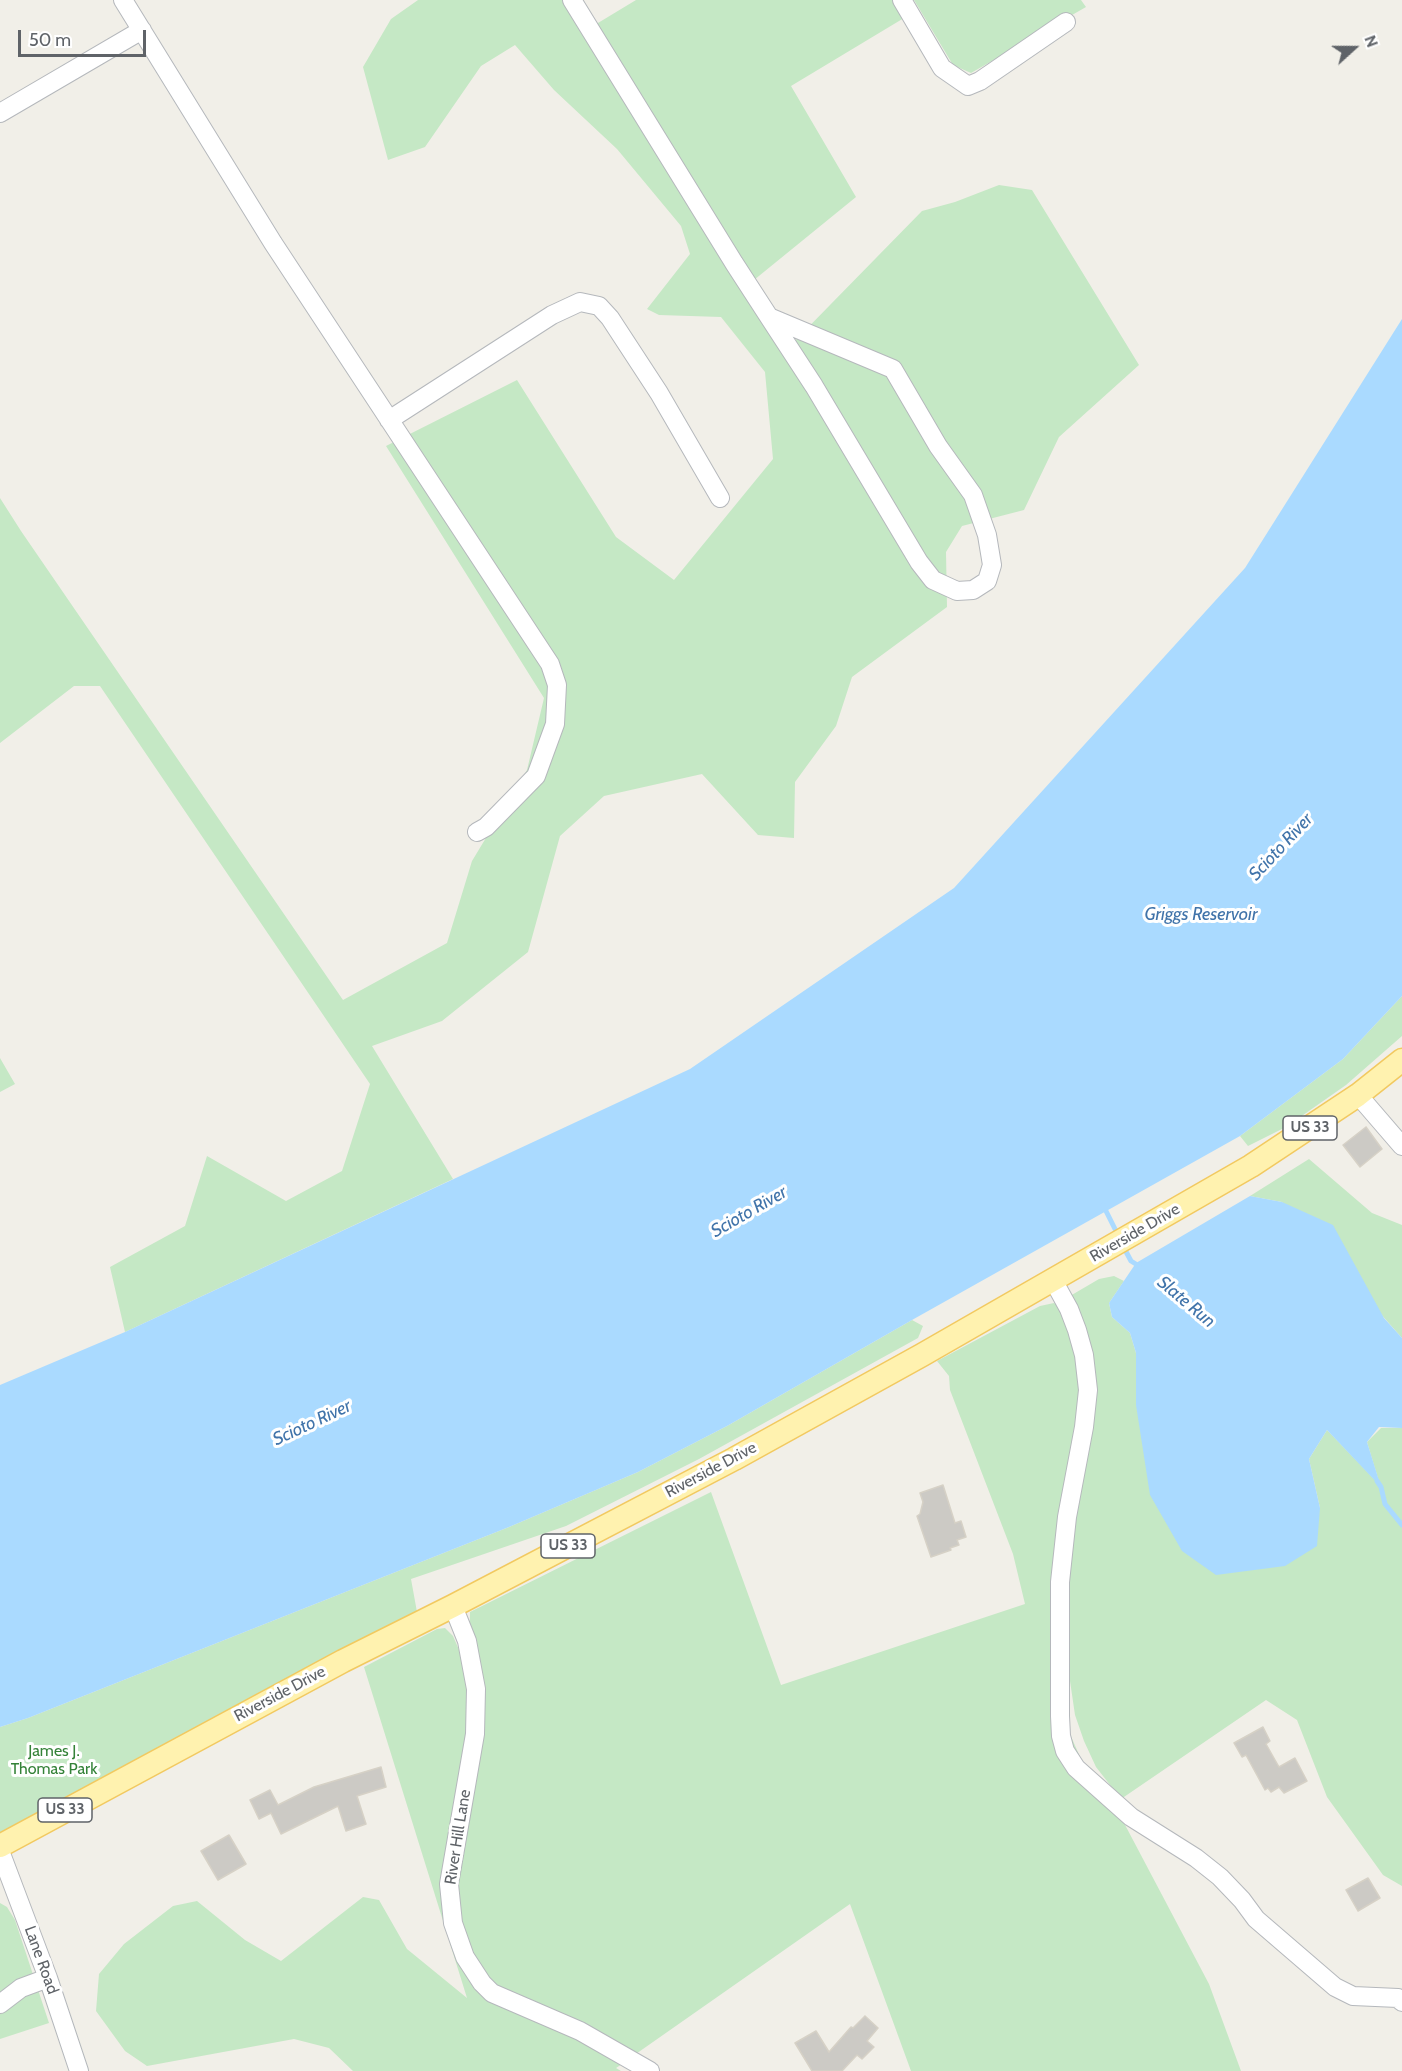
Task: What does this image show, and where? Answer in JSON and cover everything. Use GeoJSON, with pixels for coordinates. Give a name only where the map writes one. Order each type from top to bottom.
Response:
{"type":"FeatureCollection","features":[{"type":"Feature","properties":{"kind":"main road","name":"Riverside Drive"},"geometry":{"type":"LineString","coordinates":[[0,1846],[333,1666],[734,1459],[1251,1166],[1358,1095],[1402,1060]]}},
{"type":"Feature","properties":{"kind":"street"},"geometry":{"type":"LineString","coordinates":[[123,0],[273,243],[550,664],[557,685],[555,724],[536,776],[486,827],[477,832]]}},
{"type":"Feature","properties":{"kind":"street"},"geometry":{"type":"LineString","coordinates":[[573,0],[769,317],[814,386],[919,562],[933,579],[957,591],[973,590],[987,581],[992,565],[987,535],[973,495],[938,446],[893,369],[769,317]]}},
{"type":"Feature","properties":{"kind":"street"},"geometry":{"type":"LineString","coordinates":[[902,0],[942,68],[968,86],[980,81],[1066,22]]}},
{"type":"Feature","properties":{"kind":"street"},"geometry":{"type":"LineString","coordinates":[[0,113],[142,30]]}},
{"type":"Feature","properties":{"kind":"street"},"geometry":{"type":"LineString","coordinates":[[389,420],[552,315],[580,302],[599,306],[610,318],[659,393],[720,498]]}},
{"type":"Feature","properties":{"kind":"street"},"geometry":{"type":"LineString","coordinates":[[1358,1095],[1402,1146]]}},
{"type":"Feature","properties":{"kind":"street"},"geometry":{"type":"LineString","coordinates":[[1053,1280],[1069,1309],[1077,1330],[1084,1355],[1088,1390],[1084,1427],[1067,1517],[1060,1582],[1060,1716],[1061,1736],[1065,1751],[1076,1768],[1131,1817],[1220,1876],[1256,1919],[1335,1987],[1353,1996],[1398,1998],[1402,2002]]}},
{"type":"Feature","properties":{"kind":"street","name":"River Hill Lane"},"geometry":{"type":"LineString","coordinates":[[453,1606],[467,1641],[476,1689],[475,1734],[449,1884],[453,1923],[465,1957],[482,1983],[492,1993],[580,2031],[650,2071]]}},
{"type":"Feature","properties":{"kind":"street","name":"Lane Road"},"geometry":{"type":"LineString","coordinates":[[0,1851],[48,1978],[79,2071]]}},
{"type":"Feature","properties":{"kind":"street"},"geometry":{"type":"LineString","coordinates":[[0,2004],[21,1988],[48,1978]]}},
{"type":"Feature","properties":{"kind":"green space"},"geometry":{"type":"Polygon","coordinates":[[[418,0],[562,0],[784,352],[922,211],[955,202],[999,185],[1032,190],[1139,365],[1059,437],[1024,510],[962,526],[946,552],[947,607],[852,677],[836,726],[795,782],[794,838],[758,835],[702,774],[604,796],[560,836],[528,952],[442,1021],[372,1046],[453,1179],[125,1332],[110,1267],[185,1226],[207,1156],[286,1201],[342,1171],[370,1084],[100,686],[74,686],[0,743],[0,498],[343,1000],[447,943],[472,861],[527,770],[544,698],[386,446],[517,380],[616,537],[674,580],[773,459],[765,372],[721,317],[659,315],[647,309],[690,254],[681,226],[617,149],[554,90],[515,45],[481,66],[425,147],[388,160],[363,67],[391,19],[418,0]]]}},
{"type":"Feature","properties":{"kind":"green space"},"geometry":{"type":"Polygon","coordinates":[[[636,0],[894,0],[904,18],[791,86],[856,197],[754,280],[593,26],[636,0]]]}},
{"type":"Feature","properties":{"kind":"green space"},"geometry":{"type":"Polygon","coordinates":[[[914,0],[1081,0],[1086,7],[971,73],[953,65],[914,0]]]}},
{"type":"Feature","properties":{"kind":"green space"},"geometry":{"type":"Polygon","coordinates":[[[1402,996],[1402,1036],[1346,1085],[1286,1127],[1248,1146],[1240,1136],[1343,1059],[1402,996]]]}},
{"type":"Feature","properties":{"kind":"green space"},"geometry":{"type":"Polygon","coordinates":[[[0,1058],[15,1084],[0,1092],[0,1058]]]}},
{"type":"Feature","properties":{"kind":"green space"},"geometry":{"type":"Polygon","coordinates":[[[1309,1159],[1372,1213],[1402,1225],[1402,1338],[1282,1202],[1250,1196],[1309,1159]]]}},
{"type":"Feature","properties":{"kind":"green space"},"geometry":{"type":"Polygon","coordinates":[[[1114,1276],[1124,1281],[1109,1303],[1112,1317],[1130,1333],[1136,1353],[1136,1405],[1320,1508],[1309,1459],[1327,1430],[1380,1485],[1367,1442],[1381,1428],[1402,1428],[1402,1886],[1383,1875],[1327,1797],[1297,1720],[1266,1700],[1121,1799],[1096,1767],[1075,1715],[1065,1613],[1077,1489],[1094,1416],[1096,1391],[1070,1296],[1099,1279],[1114,1276]]]}},
{"type":"Feature","properties":{"kind":"green space"},"geometry":{"type":"Polygon","coordinates":[[[1054,1303],[1061,1307],[1084,1380],[1067,1486],[1062,1716],[1088,1775],[1114,1804],[1209,1984],[1241,2071],[911,2071],[850,1904],[633,2056],[490,1985],[463,1941],[454,1884],[466,1811],[470,1612],[711,1492],[781,1685],[1025,1604],[1013,1554],[950,1390],[949,1376],[937,1361],[1040,1306],[1054,1303]]]}},
{"type":"Feature","properties":{"kind":"green space","name":"James J. Thomas Park"},"geometry":{"type":"Polygon","coordinates":[[[912,1320],[923,1326],[918,1338],[699,1459],[566,1526],[411,1579],[419,1623],[0,1846],[0,1727],[28,1718],[509,1527],[638,1472],[727,1426],[912,1320]]]}},
{"type":"Feature","properties":{"kind":"green space"},"geometry":{"type":"Polygon","coordinates":[[[445,1628],[453,1636],[468,1678],[470,1724],[449,1840],[467,1969],[625,2062],[616,2068],[621,2071],[353,2071],[329,2048],[294,2039],[147,2066],[125,2051],[96,2011],[99,1974],[124,1944],[173,1906],[197,1901],[245,1940],[281,1961],[363,1897],[379,1900],[407,1949],[467,1998],[364,1667],[437,1629],[445,1628]]]}},
{"type":"Feature","properties":{"kind":"green space"},"geometry":{"type":"Polygon","coordinates":[[[0,1903],[7,1907],[15,1920],[49,2023],[0,2039],[0,1903]]]}},
{"type":"Feature","properties":{"kind":"water","name":"Griggs Reservoir"},"geometry":{"type":"Polygon","coordinates":[[[1402,319],[1402,996],[1343,1059],[1240,1136],[727,1426],[638,1472],[509,1527],[28,1718],[0,1727],[0,1385],[125,1332],[690,1069],[954,888],[1245,568],[1402,319]]]}},
{"type":"Feature","properties":{"kind":"water"},"geometry":{"type":"Polygon","coordinates":[[[1250,1196],[1282,1202],[1333,1225],[1384,1318],[1402,1338],[1402,1428],[1379,1427],[1367,1442],[1381,1487],[1327,1430],[1309,1459],[1320,1508],[1317,1546],[1285,1566],[1216,1575],[1182,1551],[1150,1495],[1136,1405],[1136,1353],[1130,1333],[1112,1317],[1109,1303],[1136,1263],[1250,1196]]]}},
{"type":"Feature","properties":{"kind":"building"},"geometry":{"type":"Polygon","coordinates":[[[1366,1127],[1382,1149],[1360,1167],[1343,1145],[1366,1127]]]}},
{"type":"Feature","properties":{"kind":"building"},"geometry":{"type":"Polygon","coordinates":[[[943,1485],[955,1523],[961,1521],[966,1537],[957,1540],[959,1545],[950,1548],[951,1550],[931,1557],[917,1516],[920,1514],[923,1502],[920,1493],[943,1485]]]}},
{"type":"Feature","properties":{"kind":"building"},"geometry":{"type":"Polygon","coordinates":[[[1263,1727],[1270,1741],[1266,1744],[1279,1767],[1295,1758],[1307,1781],[1284,1793],[1279,1787],[1271,1792],[1268,1788],[1265,1790],[1246,1755],[1242,1757],[1234,1743],[1263,1727]]]}},
{"type":"Feature","properties":{"kind":"building"},"geometry":{"type":"Polygon","coordinates":[[[381,1767],[386,1787],[357,1796],[366,1824],[346,1831],[338,1806],[281,1834],[271,1813],[259,1819],[250,1800],[270,1790],[278,1805],[314,1787],[381,1767]]]}},
{"type":"Feature","properties":{"kind":"building"},"geometry":{"type":"Polygon","coordinates":[[[229,1835],[246,1864],[218,1880],[201,1851],[229,1835]]]}},
{"type":"Feature","properties":{"kind":"building"},"geometry":{"type":"Polygon","coordinates":[[[1368,1878],[1380,1898],[1358,1911],[1346,1890],[1368,1878]]]}},
{"type":"Feature","properties":{"kind":"building"},"geometry":{"type":"Polygon","coordinates":[[[865,2016],[878,2028],[867,2041],[874,2047],[862,2059],[857,2055],[842,2071],[812,2071],[795,2043],[816,2031],[829,2052],[851,2027],[853,2028],[865,2016]]]}},
{"type":"Feature","properties":{"kind":"waterway","name":"Slate Run"},"geometry":{"type":"LineString","coordinates":[[1103,1205],[1118,1235]]}},
{"type":"Feature","properties":{"kind":"waterway","name":"Slate Run"},"geometry":{"type":"LineString","coordinates":[[1123,1246],[1131,1261],[1139,1266]]}},
{"type":"Feature","properties":{"kind":"waterway","name":"Slate Run"},"geometry":{"type":"LineString","coordinates":[[1377,1481],[1381,1487],[1385,1504],[1402,1525]]}},
{"type":"Feature","properties":{"kind":"water label","name":"Scioto River"},"geometry":{"type":"Point","coordinates":[1281,847]}},
{"type":"Feature","properties":{"kind":"water label","name":"Scioto River"},"geometry":{"type":"Point","coordinates":[749,1212]}},
{"type":"Feature","properties":{"kind":"water label","name":"Scioto River"},"geometry":{"type":"Point","coordinates":[312,1423]}}]}
